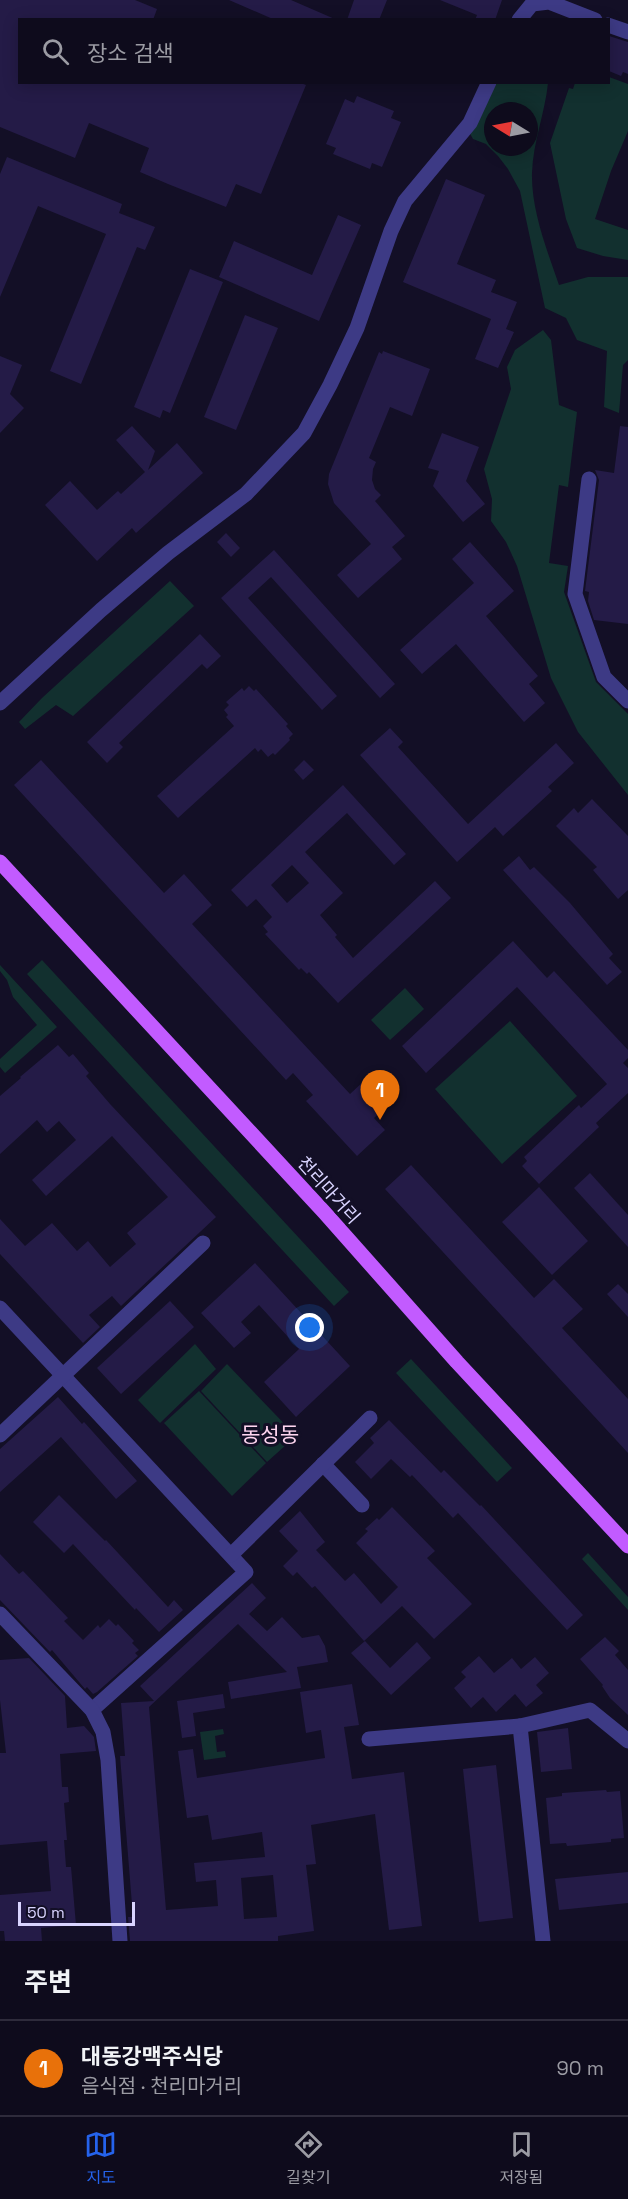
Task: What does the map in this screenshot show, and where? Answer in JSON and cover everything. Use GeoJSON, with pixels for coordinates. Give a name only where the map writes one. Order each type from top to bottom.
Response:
{"type":"FeatureCollection","features":[{"type":"Feature","properties":{"kind":"main road","name":"천리마거리"},"geometry":{"type":"LineString","coordinates":[[0,862],[324,1212],[457,1362],[628,1546]]}},
{"type":"Feature","properties":{"kind":"street"},"geometry":{"type":"LineString","coordinates":[[521,18],[532,4],[549,2],[590,18]]}},
{"type":"Feature","properties":{"kind":"street"},"geometry":{"type":"LineString","coordinates":[[610,25],[628,32]]}},
{"type":"Feature","properties":{"kind":"street"},"geometry":{"type":"LineString","coordinates":[[0,703],[101,610],[168,553],[246,494],[304,433],[357,328],[391,231],[405,201],[470,123],[488,84]]}},
{"type":"Feature","properties":{"kind":"street"},"geometry":{"type":"LineString","coordinates":[[589,479],[575,594],[604,677],[628,701]]}},
{"type":"Feature","properties":{"kind":"street"},"geometry":{"type":"LineString","coordinates":[[0,1435],[203,1243]]}},
{"type":"Feature","properties":{"kind":"street"},"geometry":{"type":"LineString","coordinates":[[0,1308],[246,1572],[92,1710]]}},
{"type":"Feature","properties":{"kind":"street"},"geometry":{"type":"LineString","coordinates":[[231,1555],[370,1418]]}},
{"type":"Feature","properties":{"kind":"street"},"geometry":{"type":"LineString","coordinates":[[323,1464],[362,1505]]}},
{"type":"Feature","properties":{"kind":"street"},"geometry":{"type":"LineString","coordinates":[[0,1614],[92,1710],[103,1732],[108,1760],[120,1941]]}},
{"type":"Feature","properties":{"kind":"street"},"geometry":{"type":"LineString","coordinates":[[369,1739],[520,1726],[590,1710],[628,1741]]}},
{"type":"Feature","properties":{"kind":"street"},"geometry":{"type":"LineString","coordinates":[[520,1726],[543,1941]]}},
{"type":"Feature","properties":{"kind":"green space"},"geometry":{"type":"Polygon","coordinates":[[[610,77],[628,84],[628,131],[611,171],[595,219],[628,230],[628,260],[603,256],[577,248],[566,219],[550,143],[569,88],[573,89],[575,84],[610,84],[610,77]]]}},
{"type":"Feature","properties":{"kind":"green space"},"geometry":{"type":"Polygon","coordinates":[[[494,84],[548,84],[538,134],[538,102],[484,102],[494,84]]]}},
{"type":"Feature","properties":{"kind":"green space"},"geometry":{"type":"Polygon","coordinates":[[[484,102],[484,143],[473,139],[468,130],[484,102]]]}},
{"type":"Feature","properties":{"kind":"green space"},"geometry":{"type":"Polygon","coordinates":[[[498,156],[534,156],[532,187],[534,201],[559,285],[588,277],[628,277],[628,360],[623,365],[619,413],[604,407],[607,351],[577,340],[566,318],[545,308],[520,191],[498,156]]]}},
{"type":"Feature","properties":{"kind":"green space"},"geometry":{"type":"Polygon","coordinates":[[[543,330],[551,340],[559,405],[577,412],[568,487],[559,485],[549,563],[568,566],[564,592],[596,682],[628,714],[628,795],[578,732],[551,678],[517,566],[506,542],[491,521],[492,499],[484,469],[511,389],[507,367],[515,350],[543,330]]]}},
{"type":"Feature","properties":{"kind":"green space"},"geometry":{"type":"Polygon","coordinates":[[[170,581],[194,606],[73,716],[56,705],[25,729],[19,722],[42,698],[170,581]]]}},
{"type":"Feature","properties":{"kind":"green space"},"geometry":{"type":"Polygon","coordinates":[[[42,960],[349,1292],[334,1306],[27,974],[42,960]]]}},
{"type":"Feature","properties":{"kind":"green space"},"geometry":{"type":"Polygon","coordinates":[[[0,965],[57,1027],[5,1073],[0,1067],[0,1059],[37,1025],[13,997],[7,980],[0,971],[0,965]]]}},
{"type":"Feature","properties":{"kind":"green space"},"geometry":{"type":"Polygon","coordinates":[[[405,988],[424,1009],[390,1040],[371,1020],[405,988]]]}},
{"type":"Feature","properties":{"kind":"green space"},"geometry":{"type":"Polygon","coordinates":[[[510,1021],[577,1096],[502,1164],[435,1089],[510,1021]]]}},
{"type":"Feature","properties":{"kind":"green space"},"geometry":{"type":"Polygon","coordinates":[[[195,1344],[216,1369],[160,1423],[138,1400],[195,1344]]]}},
{"type":"Feature","properties":{"kind":"green space"},"geometry":{"type":"Polygon","coordinates":[[[411,1359],[512,1468],[497,1482],[396,1373],[411,1359]]]}},
{"type":"Feature","properties":{"kind":"green space"},"geometry":{"type":"Polygon","coordinates":[[[227,1364],[296,1436],[267,1462],[201,1391],[227,1364]]]}},
{"type":"Feature","properties":{"kind":"green space"},"geometry":{"type":"Polygon","coordinates":[[[199,1391],[266,1463],[232,1496],[164,1423],[199,1391]]]}},
{"type":"Feature","properties":{"kind":"green space"},"geometry":{"type":"Polygon","coordinates":[[[588,1553],[628,1597],[628,1610],[582,1559],[588,1553]]]}},
{"type":"Feature","properties":{"kind":"green space"},"geometry":{"type":"Polygon","coordinates":[[[223,1729],[224,1734],[215,1736],[217,1752],[225,1751],[226,1757],[204,1760],[200,1732],[223,1729]]]}},
{"type":"Feature","properties":{"kind":"building"},"geometry":{"type":"Polygon","coordinates":[[[0,0],[135,0],[157,9],[154,18],[18,18],[18,84],[306,85],[261,194],[236,184],[226,207],[140,172],[149,148],[89,123],[75,158],[0,127],[0,0]]]}},
{"type":"Feature","properties":{"kind":"building"},"geometry":{"type":"Polygon","coordinates":[[[229,0],[291,0],[332,18],[270,18],[229,0]]]}},
{"type":"Feature","properties":{"kind":"building"},"geometry":{"type":"Polygon","coordinates":[[[354,0],[387,0],[380,18],[348,18],[354,0]]]}},
{"type":"Feature","properties":{"kind":"building"},"geometry":{"type":"Polygon","coordinates":[[[440,0],[502,0],[496,18],[476,18],[477,15],[440,0]]]}},
{"type":"Feature","properties":{"kind":"building"},"geometry":{"type":"Polygon","coordinates":[[[610,36],[628,42],[628,74],[623,72],[621,76],[610,71],[610,36]]]}},
{"type":"Feature","properties":{"kind":"building"},"geometry":{"type":"Polygon","coordinates":[[[357,96],[394,111],[391,118],[401,122],[382,167],[372,163],[370,169],[333,154],[336,148],[326,144],[345,99],[354,103],[357,96]]]}},
{"type":"Feature","properties":{"kind":"building"},"geometry":{"type":"Polygon","coordinates":[[[7,157],[122,204],[119,213],[155,227],[145,250],[137,247],[81,384],[50,371],[106,234],[38,206],[0,297],[0,174],[7,157]]]}},
{"type":"Feature","properties":{"kind":"building"},"geometry":{"type":"Polygon","coordinates":[[[446,179],[485,195],[457,264],[496,280],[491,292],[517,302],[506,329],[514,332],[498,368],[475,359],[491,319],[403,282],[446,179]]]}},
{"type":"Feature","properties":{"kind":"building"},"geometry":{"type":"Polygon","coordinates":[[[338,215],[361,225],[319,321],[219,277],[234,241],[312,275],[338,215]]]}},
{"type":"Feature","properties":{"kind":"building"},"geometry":{"type":"Polygon","coordinates":[[[190,269],[223,282],[170,413],[163,410],[160,418],[134,407],[190,269]]]}},
{"type":"Feature","properties":{"kind":"building"},"geometry":{"type":"Polygon","coordinates":[[[245,315],[278,328],[236,430],[204,417],[245,315]]]}},
{"type":"Feature","properties":{"kind":"building"},"geometry":{"type":"Polygon","coordinates":[[[383,351],[430,369],[412,416],[390,407],[369,458],[376,462],[372,480],[375,489],[381,495],[375,501],[405,536],[392,547],[402,559],[358,598],[337,575],[371,544],[334,503],[328,484],[329,474],[379,352],[382,354],[383,351]]]}},
{"type":"Feature","properties":{"kind":"building"},"geometry":{"type":"Polygon","coordinates":[[[0,356],[22,365],[10,394],[24,408],[0,433],[0,356]]]}},
{"type":"Feature","properties":{"kind":"building"},"geometry":{"type":"Polygon","coordinates":[[[132,426],[155,451],[148,470],[177,443],[203,473],[136,533],[132,528],[97,561],[45,505],[70,481],[97,510],[118,491],[121,494],[145,472],[116,440],[132,426]]]}},
{"type":"Feature","properties":{"kind":"building"},"geometry":{"type":"Polygon","coordinates":[[[620,426],[628,427],[628,624],[594,620],[588,601],[589,592],[585,591],[599,480],[595,470],[614,473],[620,426]]]}},
{"type":"Feature","properties":{"kind":"building"},"geometry":{"type":"Polygon","coordinates":[[[442,433],[479,447],[466,481],[485,504],[463,522],[433,486],[439,471],[428,468],[442,433]]]}},
{"type":"Feature","properties":{"kind":"building"},"geometry":{"type":"Polygon","coordinates":[[[226,533],[240,548],[231,557],[217,542],[226,533]]]}},
{"type":"Feature","properties":{"kind":"building"},"geometry":{"type":"Polygon","coordinates":[[[470,542],[514,591],[486,616],[538,676],[529,684],[545,703],[524,722],[456,644],[422,674],[400,650],[474,583],[452,559],[470,542]]]}},
{"type":"Feature","properties":{"kind":"building"},"geometry":{"type":"Polygon","coordinates":[[[274,550],[395,684],[380,698],[271,577],[248,598],[337,696],[322,710],[221,598],[274,550]]]}},
{"type":"Feature","properties":{"kind":"building"},"geometry":{"type":"Polygon","coordinates":[[[200,634],[221,656],[207,669],[202,664],[119,743],[123,747],[107,763],[87,742],[200,634]]]}},
{"type":"Feature","properties":{"kind":"building"},"geometry":{"type":"Polygon","coordinates":[[[249,686],[254,691],[256,689],[288,724],[286,726],[293,734],[290,740],[275,755],[273,753],[268,757],[261,749],[258,752],[255,748],[178,818],[157,796],[234,726],[226,717],[228,715],[224,710],[229,705],[226,702],[242,688],[244,691],[249,686]]]}},
{"type":"Feature","properties":{"kind":"building"},"geometry":{"type":"Polygon","coordinates":[[[390,728],[403,742],[398,747],[468,824],[556,743],[574,763],[548,787],[552,791],[503,836],[495,827],[457,862],[360,755],[390,728]]]}},
{"type":"Feature","properties":{"kind":"building"},"geometry":{"type":"Polygon","coordinates":[[[41,760],[164,893],[184,874],[212,905],[192,924],[350,1094],[365,1080],[388,1105],[374,1118],[385,1130],[357,1156],[306,1101],[313,1095],[293,1073],[286,1080],[14,785],[41,760]]]}},
{"type":"Feature","properties":{"kind":"building"},"geometry":{"type":"Polygon","coordinates":[[[304,760],[314,770],[303,780],[294,770],[304,760]]]}},
{"type":"Feature","properties":{"kind":"building"},"geometry":{"type":"Polygon","coordinates":[[[343,785],[406,854],[394,865],[347,813],[305,852],[343,893],[320,915],[353,958],[435,881],[451,898],[338,1003],[309,972],[307,974],[301,968],[299,970],[265,934],[268,932],[263,926],[272,917],[256,899],[247,907],[231,890],[343,785]],[[292,865],[271,885],[287,903],[309,883],[292,865]]]}},
{"type":"Feature","properties":{"kind":"building"},"geometry":{"type":"Polygon","coordinates":[[[592,799],[628,836],[628,890],[618,899],[593,870],[597,867],[556,826],[574,808],[578,813],[592,799]]]}},
{"type":"Feature","properties":{"kind":"building"},"geometry":{"type":"Polygon","coordinates":[[[519,856],[530,870],[534,867],[570,903],[613,954],[609,958],[622,972],[607,985],[503,870],[519,856]]]}},
{"type":"Feature","properties":{"kind":"building"},"geometry":{"type":"Polygon","coordinates":[[[513,941],[547,978],[554,971],[628,1050],[628,1058],[623,1063],[628,1068],[628,1093],[596,1123],[599,1127],[539,1184],[522,1166],[527,1161],[524,1157],[579,1105],[581,1108],[607,1084],[517,987],[426,1073],[402,1046],[513,941]]]}},
{"type":"Feature","properties":{"kind":"building"},"geometry":{"type":"Polygon","coordinates":[[[58,1045],[69,1057],[73,1054],[89,1073],[86,1076],[110,1104],[216,1217],[121,1306],[112,1296],[89,1315],[100,1327],[83,1343],[0,1254],[0,1219],[25,1246],[52,1223],[77,1251],[88,1241],[110,1267],[136,1244],[127,1233],[168,1197],[112,1136],[46,1196],[32,1180],[76,1140],[59,1121],[47,1132],[37,1120],[0,1154],[0,1096],[58,1045]]]}},
{"type":"Feature","properties":{"kind":"building"},"geometry":{"type":"Polygon","coordinates":[[[411,1165],[534,1298],[554,1279],[583,1309],[562,1328],[628,1399],[628,1453],[385,1189],[411,1165]]]}},
{"type":"Feature","properties":{"kind":"building"},"geometry":{"type":"Polygon","coordinates":[[[590,1173],[628,1215],[628,1247],[574,1188],[590,1173]]]}},
{"type":"Feature","properties":{"kind":"building"},"geometry":{"type":"Polygon","coordinates":[[[539,1187],[588,1241],[552,1275],[502,1222],[539,1187]]]}},
{"type":"Feature","properties":{"kind":"building"},"geometry":{"type":"Polygon","coordinates":[[[255,1263],[350,1366],[296,1417],[264,1382],[299,1349],[259,1305],[241,1322],[251,1333],[234,1348],[201,1313],[255,1263]]]}},
{"type":"Feature","properties":{"kind":"building"},"geometry":{"type":"Polygon","coordinates":[[[618,1284],[628,1294],[628,1317],[607,1294],[618,1284]]]}},
{"type":"Feature","properties":{"kind":"building"},"geometry":{"type":"Polygon","coordinates":[[[170,1301],[194,1327],[121,1394],[97,1368],[170,1301]]]}},
{"type":"Feature","properties":{"kind":"building"},"geometry":{"type":"Polygon","coordinates":[[[58,1397],[82,1424],[84,1422],[137,1481],[116,1499],[61,1437],[0,1492],[0,1449],[58,1397]]]}},
{"type":"Feature","properties":{"kind":"building"},"geometry":{"type":"Polygon","coordinates":[[[389,1420],[441,1473],[444,1470],[481,1505],[583,1615],[567,1630],[458,1513],[453,1518],[412,1475],[410,1477],[391,1459],[371,1479],[355,1462],[374,1443],[370,1438],[389,1420]]]}},
{"type":"Feature","properties":{"kind":"building"},"geometry":{"type":"Polygon","coordinates":[[[59,1495],[106,1540],[168,1607],[174,1600],[183,1610],[159,1632],[73,1544],[64,1553],[33,1522],[59,1495]]]}},
{"type":"Feature","properties":{"kind":"building"},"geometry":{"type":"Polygon","coordinates":[[[392,1507],[435,1551],[427,1558],[472,1604],[434,1639],[402,1606],[364,1641],[315,1586],[312,1588],[297,1572],[293,1576],[283,1566],[298,1551],[279,1531],[300,1511],[325,1542],[316,1550],[345,1581],[354,1573],[381,1604],[398,1587],[356,1543],[368,1531],[365,1529],[377,1518],[379,1520],[392,1507]]]}},
{"type":"Feature","properties":{"kind":"building"},"geometry":{"type":"Polygon","coordinates":[[[0,1554],[19,1574],[23,1571],[68,1618],[64,1621],[83,1640],[98,1625],[100,1628],[109,1619],[116,1626],[118,1624],[134,1641],[132,1643],[139,1650],[135,1653],[138,1656],[97,1692],[93,1694],[87,1687],[85,1689],[52,1650],[50,1652],[0,1600],[0,1554]]]}},
{"type":"Feature","properties":{"kind":"building"},"geometry":{"type":"Polygon","coordinates":[[[252,1583],[266,1598],[249,1614],[267,1631],[282,1617],[302,1638],[319,1635],[325,1646],[328,1662],[297,1667],[301,1688],[231,1699],[228,1682],[287,1672],[238,1624],[149,1707],[166,1910],[218,1906],[216,1880],[196,1882],[194,1863],[265,1857],[262,1832],[212,1840],[208,1815],[187,1818],[178,1751],[193,1749],[197,1778],[325,1758],[321,1730],[306,1733],[300,1692],[352,1684],[359,1725],[344,1727],[352,1779],[404,1772],[422,1926],[389,1930],[375,1814],[311,1825],[316,1864],[306,1865],[314,1931],[278,1936],[278,1941],[130,1941],[128,1917],[133,1917],[120,1756],[125,1756],[121,1703],[154,1701],[140,1686],[252,1583]],[[273,1875],[241,1878],[244,1919],[277,1917],[273,1875]]]}},
{"type":"Feature","properties":{"kind":"building"},"geometry":{"type":"Polygon","coordinates":[[[605,1637],[619,1651],[615,1655],[628,1670],[628,1715],[610,1698],[603,1685],[580,1659],[605,1637]]]}},
{"type":"Feature","properties":{"kind":"building"},"geometry":{"type":"Polygon","coordinates":[[[365,1641],[390,1668],[417,1642],[431,1658],[391,1695],[351,1653],[365,1641]]]}},
{"type":"Feature","properties":{"kind":"building"},"geometry":{"type":"Polygon","coordinates":[[[479,1656],[494,1673],[512,1658],[521,1669],[535,1657],[549,1673],[536,1685],[543,1693],[526,1707],[515,1694],[496,1712],[483,1697],[471,1708],[454,1688],[466,1677],[461,1672],[479,1656]]]}},
{"type":"Feature","properties":{"kind":"building"},"geometry":{"type":"Polygon","coordinates":[[[29,1658],[65,1696],[67,1728],[84,1726],[94,1737],[96,1751],[60,1754],[62,1787],[68,1787],[69,1802],[64,1803],[67,1840],[64,1840],[66,1867],[71,1867],[76,1925],[41,1928],[42,1941],[5,1941],[4,1931],[0,1931],[0,1895],[51,1891],[47,1841],[0,1845],[0,1753],[6,1753],[0,1700],[0,1660],[29,1658]]]}},
{"type":"Feature","properties":{"kind":"building"},"geometry":{"type":"Polygon","coordinates":[[[223,1694],[225,1708],[193,1713],[196,1736],[182,1738],[177,1701],[223,1694]]]}},
{"type":"Feature","properties":{"kind":"building"},"geometry":{"type":"Polygon","coordinates":[[[568,1728],[572,1769],[541,1772],[537,1732],[568,1728]]]}},
{"type":"Feature","properties":{"kind":"building"},"geometry":{"type":"Polygon","coordinates":[[[496,1765],[513,1918],[479,1922],[463,1769],[496,1765]]]}},
{"type":"Feature","properties":{"kind":"building"},"geometry":{"type":"Polygon","coordinates":[[[606,1790],[607,1792],[620,1791],[624,1838],[611,1839],[611,1842],[567,1846],[566,1843],[550,1844],[546,1798],[562,1796],[562,1793],[606,1790]]]}},
{"type":"Feature","properties":{"kind":"building"},"geometry":{"type":"Polygon","coordinates":[[[628,1872],[628,1903],[559,1910],[555,1879],[628,1872]]]}},
{"type":"Feature","properties":{"kind":"place","name":"대동강맥주식당"},"geometry":{"type":"Point","coordinates":[380,1120]}},
{"type":"Feature","properties":{"kind":"district","name":"동성동"},"geometry":{"type":"Point","coordinates":[270,1434]}}]}
